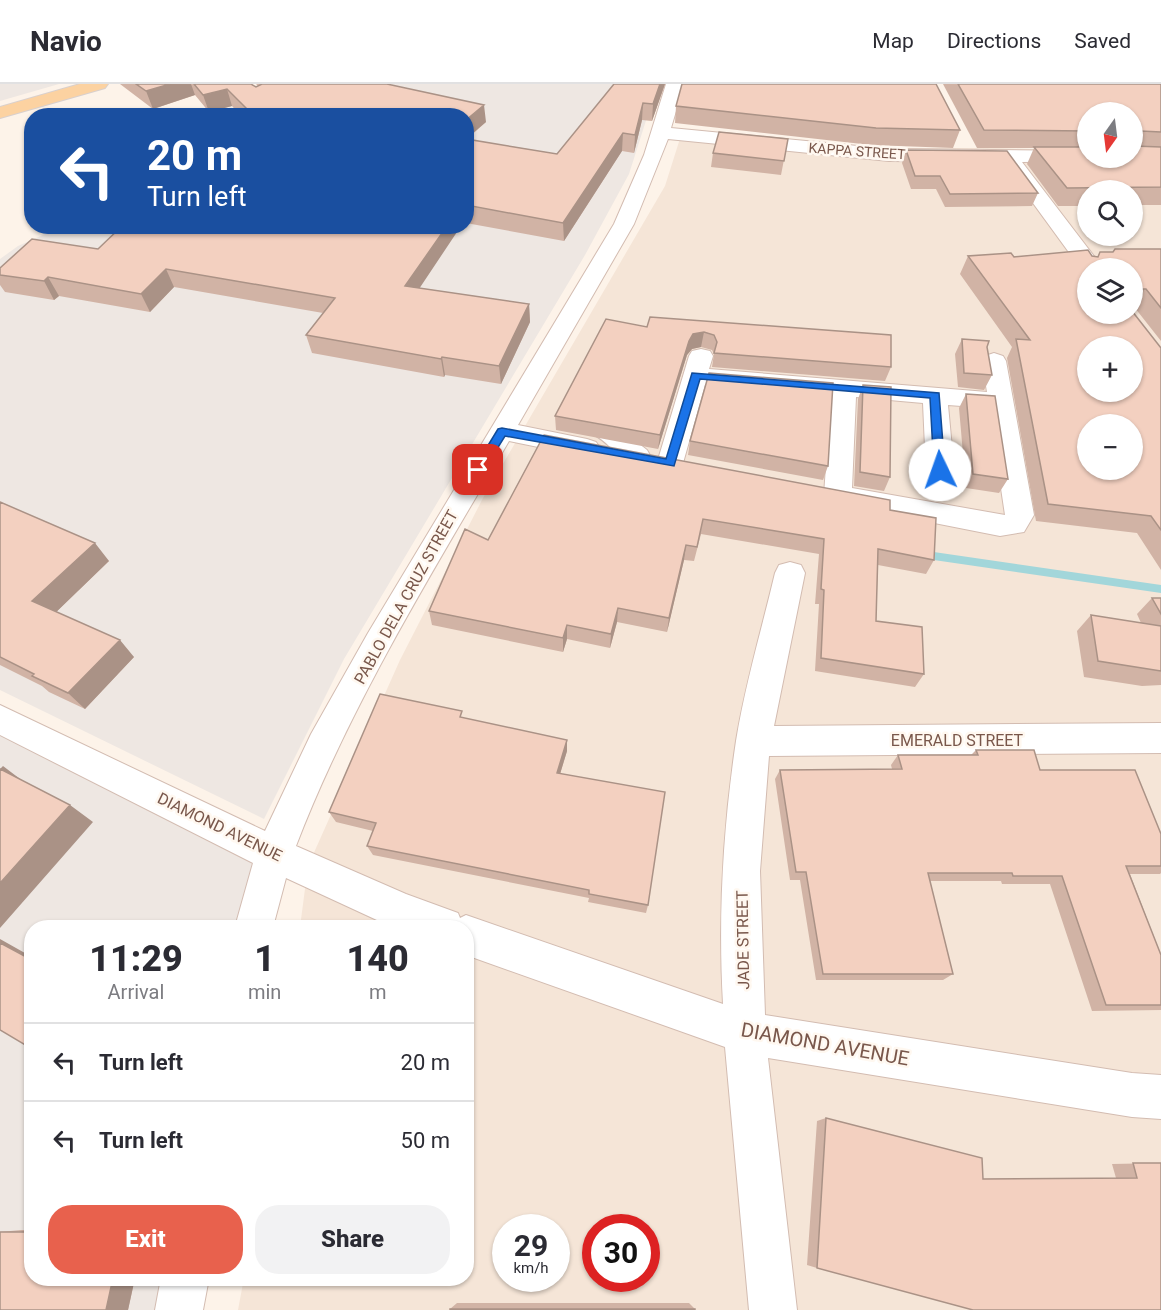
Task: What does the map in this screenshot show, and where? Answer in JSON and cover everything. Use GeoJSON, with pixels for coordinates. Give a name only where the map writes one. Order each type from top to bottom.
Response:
{"type":"FeatureCollection","features":[{"type":"Feature","properties":{"kind":"main road"},"geometry":{"type":"LineString","coordinates":[[0,113],[99,84]]}},
{"type":"Feature","properties":{"kind":"street","name":"PABLO DELA CRUZ STREET"},"geometry":{"type":"LineString","coordinates":[[256,920],[273,854],[296,800],[367,665],[432,549],[624,224],[645,183],[675,84]]}},
{"type":"Feature","properties":{"kind":"street","name":"KAPPA STREET"},"geometry":{"type":"LineString","coordinates":[[662,133],[869,153],[1077,157]]}},
{"type":"Feature","properties":{"kind":"street"},"geometry":{"type":"LineString","coordinates":[[959,135],[969,156]]}},
{"type":"Feature","properties":{"kind":"street"},"geometry":{"type":"LineString","coordinates":[[1008,156],[1091,258]]}},
{"type":"Feature","properties":{"kind":"street"},"geometry":{"type":"LineString","coordinates":[[844,388],[827,493],[1000,526],[1014,525],[1020,515],[994,361]]}},
{"type":"Feature","properties":{"kind":"street"},"geometry":{"type":"LineString","coordinates":[[508,421],[638,457],[681,465],[698,366],[844,388],[1000,401]]}},
{"type":"Feature","properties":{"kind":"street"},"geometry":{"type":"LineString","coordinates":[[935,395],[940,470]]}},
{"type":"Feature","properties":{"kind":"street","name":"JADE STREET"},"geometry":{"type":"LineString","coordinates":[[773,1310],[744,1033],[742,890],[745,812],[753,741],[790,573]]}},
{"type":"Feature","properties":{"kind":"street","name":"DIAMOND AVENUE"},"geometry":{"type":"LineString","coordinates":[[0,718],[273,854],[424,920]]}},
{"type":"Feature","properties":{"kind":"street","name":"EMERALD STREET"},"geometry":{"type":"LineString","coordinates":[[753,741],[1161,738]]}},
{"type":"Feature","properties":{"kind":"street","name":"DIAMOND AVENUE"},"geometry":{"type":"LineString","coordinates":[[474,938],[744,1033],[1132,1095],[1161,1097]]}},
{"type":"Feature","properties":{"kind":"street"},"geometry":{"type":"LineString","coordinates":[[179,1310],[184,1286]]}},
{"type":"Feature","properties":{"kind":"shaded area"},"geometry":{"type":"Polygon","coordinates":[[[0,84],[59,84],[0,101],[0,84]]]}},
{"type":"Feature","properties":{"kind":"shaded area"},"geometry":{"type":"Polygon","coordinates":[[[366,84],[612,84],[656,89],[629,174],[585,255],[344,659],[264,819],[0,690],[0,259],[18,246],[45,234],[474,234],[474,108],[441,108],[366,84]]]}},
{"type":"Feature","properties":{"kind":"shaded area"},"geometry":{"type":"Polygon","coordinates":[[[683,129],[864,148],[1077,151],[1077,168],[1143,168],[1143,156],[1161,154],[1161,1310],[238,1310],[242,1286],[474,1286],[474,920],[301,920],[308,866],[400,660],[483,498],[665,186],[683,129]]]}},
{"type":"Feature","properties":{"kind":"shaded area"},"geometry":{"type":"Polygon","coordinates":[[[0,734],[254,854],[240,920],[24,920],[24,1286],[165,1286],[160,1310],[0,1310],[0,734]]]}},
{"type":"Feature","properties":{"kind":"building"},"geometry":{"type":"Polygon","coordinates":[[[136,84],[170,84],[146,91],[136,84]]]}},
{"type":"Feature","properties":{"kind":"building"},"geometry":{"type":"Polygon","coordinates":[[[194,84],[251,84],[256,87],[262,84],[387,84],[484,105],[474,113],[474,108],[246,108],[227,89],[203,95],[194,84]]]}},
{"type":"Feature","properties":{"kind":"building"},"geometry":{"type":"Polygon","coordinates":[[[614,84],[660,84],[653,104],[643,103],[635,135],[623,133],[563,223],[474,206],[474,140],[557,154],[614,84]]]}},
{"type":"Feature","properties":{"kind":"building"},"geometry":{"type":"Polygon","coordinates":[[[682,84],[936,84],[960,130],[876,128],[676,106],[682,84]]]}},
{"type":"Feature","properties":{"kind":"building"},"geometry":{"type":"Polygon","coordinates":[[[958,84],[1161,84],[1161,132],[1143,131],[1143,102],[1077,102],[1077,131],[984,130],[958,84]]]}},
{"type":"Feature","properties":{"kind":"building"},"geometry":{"type":"Polygon","coordinates":[[[719,132],[788,139],[784,161],[713,153],[719,132]]]}},
{"type":"Feature","properties":{"kind":"building"},"geometry":{"type":"Polygon","coordinates":[[[1143,146],[1161,147],[1161,187],[1143,187],[1143,180],[1077,180],[1077,188],[1067,188],[1034,147],[1077,147],[1077,168],[1143,168],[1143,146]]]}},
{"type":"Feature","properties":{"kind":"building"},"geometry":{"type":"Polygon","coordinates":[[[906,150],[1007,151],[1038,193],[950,194],[940,176],[915,176],[906,150]]]}},
{"type":"Feature","properties":{"kind":"building"},"geometry":{"type":"Polygon","coordinates":[[[114,234],[441,234],[405,286],[529,304],[499,366],[442,357],[441,359],[306,335],[335,298],[166,269],[141,294],[48,277],[44,281],[0,275],[0,268],[32,239],[98,249],[114,234]]]}},
{"type":"Feature","properties":{"kind":"building"},"geometry":{"type":"Polygon","coordinates":[[[1115,249],[1161,249],[1161,308],[1146,289],[1143,289],[1143,258],[1077,258],[1077,324],[1142,324],[1161,348],[1161,530],[1151,516],[1048,504],[1016,339],[1030,340],[968,256],[1011,253],[1014,257],[1088,250],[1092,256],[1098,257],[1100,252],[1113,252],[1115,249]]]}},
{"type":"Feature","properties":{"kind":"building"},"geometry":{"type":"Polygon","coordinates":[[[650,317],[891,335],[891,367],[714,353],[717,342],[714,335],[704,332],[693,334],[689,341],[660,435],[555,416],[606,319],[647,327],[650,317]]]}},
{"type":"Feature","properties":{"kind":"building"},"geometry":{"type":"Polygon","coordinates":[[[962,339],[989,341],[987,347],[992,375],[964,373],[962,339]]]}},
{"type":"Feature","properties":{"kind":"building"},"geometry":{"type":"Polygon","coordinates":[[[709,373],[833,383],[828,466],[690,441],[709,373]]]}},
{"type":"Feature","properties":{"kind":"building"},"geometry":{"type":"Polygon","coordinates":[[[863,385],[891,387],[890,477],[860,472],[863,385]]]}},
{"type":"Feature","properties":{"kind":"building"},"geometry":{"type":"Polygon","coordinates":[[[966,394],[995,396],[1008,479],[973,474],[966,394]]]}},
{"type":"Feature","properties":{"kind":"building"},"geometry":{"type":"Polygon","coordinates":[[[544,435],[890,500],[890,510],[936,518],[934,560],[878,549],[876,621],[922,627],[924,674],[821,658],[824,539],[703,519],[697,547],[686,545],[669,618],[618,608],[611,634],[567,625],[563,638],[429,611],[465,529],[488,540],[544,435]]]}},
{"type":"Feature","properties":{"kind":"building"},"geometry":{"type":"Polygon","coordinates":[[[0,502],[95,543],[32,601],[120,640],[68,693],[32,676],[34,674],[0,657],[0,502]]]}},
{"type":"Feature","properties":{"kind":"building"},"geometry":{"type":"Polygon","coordinates":[[[1152,598],[1161,598],[1161,614],[1152,598]]]}},
{"type":"Feature","properties":{"kind":"building"},"geometry":{"type":"Polygon","coordinates":[[[1091,615],[1161,626],[1161,671],[1098,661],[1091,615]]]}},
{"type":"Feature","properties":{"kind":"building"},"geometry":{"type":"Polygon","coordinates":[[[380,694],[462,711],[460,717],[567,740],[557,773],[665,792],[648,905],[589,894],[589,890],[367,846],[376,823],[329,812],[380,694]]]}},
{"type":"Feature","properties":{"kind":"building"},"geometry":{"type":"Polygon","coordinates":[[[976,750],[1034,750],[1040,770],[1135,770],[1161,834],[1161,866],[1126,866],[1161,955],[1161,1005],[1106,1005],[1062,876],[1013,876],[1012,873],[928,873],[953,974],[823,974],[806,872],[796,872],[780,770],[902,769],[898,755],[978,755],[976,750]]]}},
{"type":"Feature","properties":{"kind":"building"},"geometry":{"type":"Polygon","coordinates":[[[0,769],[70,805],[0,883],[0,769]]]}},
{"type":"Feature","properties":{"kind":"building"},"geometry":{"type":"Polygon","coordinates":[[[0,943],[24,956],[24,1044],[0,1030],[0,943]]]}},
{"type":"Feature","properties":{"kind":"building"},"geometry":{"type":"Polygon","coordinates":[[[826,1118],[982,1158],[983,1179],[1137,1178],[1133,1163],[1161,1163],[1161,1310],[973,1310],[817,1268],[826,1118]]]}},
{"type":"Feature","properties":{"kind":"building"},"geometry":{"type":"Polygon","coordinates":[[[0,1232],[24,1232],[24,1286],[111,1286],[106,1310],[0,1310],[0,1232]]]}},
{"type":"Feature","properties":{"kind":"building"},"geometry":{"type":"Polygon","coordinates":[[[695,1309],[695,1310],[450,1310],[695,1309]]]}},
{"type":"Feature","properties":{"kind":"waterway"},"geometry":{"type":"LineString","coordinates":[[920,554],[1161,589]]}},
{"type":"Feature","properties":{"kind":"route"},"geometry":{"type":"LineString","coordinates":[[478,470],[502,431],[670,463],[696,376],[935,395],[940,470]]}}]}
